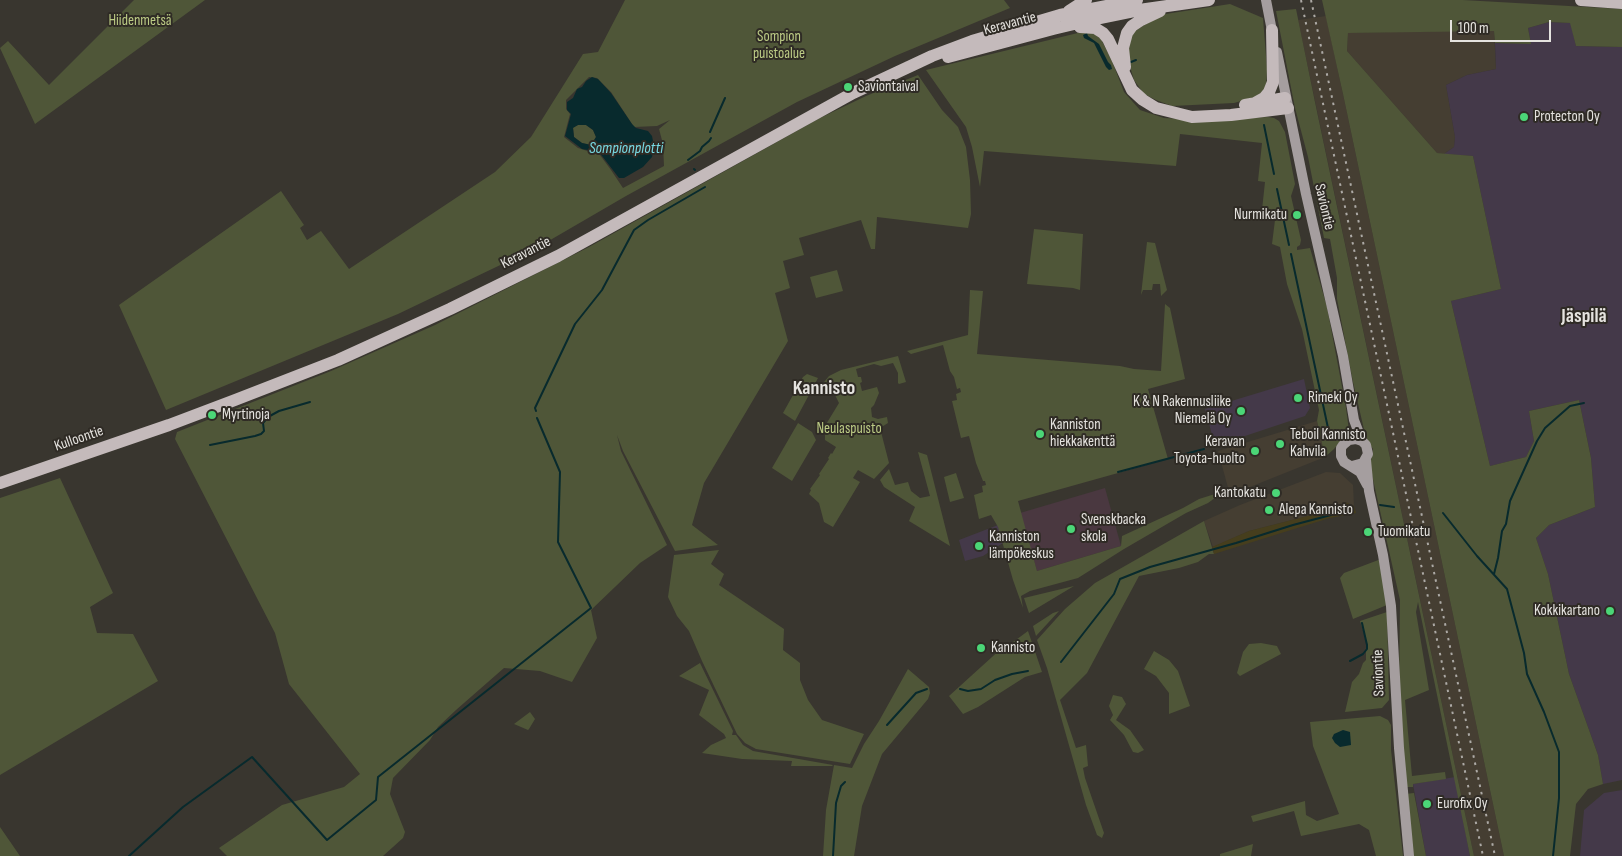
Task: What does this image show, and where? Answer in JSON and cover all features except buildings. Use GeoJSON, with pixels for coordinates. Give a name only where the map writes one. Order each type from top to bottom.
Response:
{"type":"FeatureCollection","features":[{"type":"Feature","properties":{"kind":"main road"},"geometry":{"type":"LineString","coordinates":[[1060,16],[1086,0]]}},
{"type":"Feature","properties":{"kind":"main road","name":"Keravantie"},"geometry":{"type":"LineString","coordinates":[[169,425],[338,360],[450,309],[558,256],[853,93],[882,79],[955,47],[1060,16],[1137,0]]}},
{"type":"Feature","properties":{"kind":"main road","name":"Keravantie"},"geometry":{"type":"LineString","coordinates":[[882,79],[934,61],[1053,29],[1173,4],[1209,0]]}},
{"type":"Feature","properties":{"kind":"main road","name":"Saviontie"},"geometry":{"type":"LineString","coordinates":[[1266,0],[1286,103],[1343,356],[1357,440]]}},
{"type":"Feature","properties":{"kind":"main road"},"geometry":{"type":"LineString","coordinates":[[1581,0],[1622,2]]}},
{"type":"Feature","properties":{"kind":"main road"},"geometry":{"type":"LineString","coordinates":[[1125,74],[1123,48],[1127,33],[1132,26],[1141,20],[1173,4]]}},
{"type":"Feature","properties":{"kind":"main road"},"geometry":{"type":"LineString","coordinates":[[1253,104],[1264,98],[1273,82],[1272,25]]}},
{"type":"Feature","properties":{"kind":"main road"},"geometry":{"type":"LineString","coordinates":[[1053,29],[1088,27],[1099,30],[1108,39],[1132,90],[1156,108],[1192,117],[1231,115],[1286,103]]}},
{"type":"Feature","properties":{"kind":"main road"},"geometry":{"type":"LineString","coordinates":[[1173,111],[1286,103]]}},
{"type":"Feature","properties":{"kind":"main road","name":"Kulloontie"},"geometry":{"type":"LineString","coordinates":[[0,484],[169,425]]}},
{"type":"Feature","properties":{"kind":"main road"},"geometry":{"type":"LineString","coordinates":[[1357,440],[1368,448],[1366,460],[1360,465],[1352,466],[1344,462],[1341,452],[1343,445],[1357,440]]}},
{"type":"Feature","properties":{"kind":"main road","name":"Saviontie"},"geometry":{"type":"LineString","coordinates":[[1366,460],[1369,491],[1383,555],[1391,606],[1399,748],[1409,856]]}},
{"type":"Feature","properties":{"kind":"main road","name":"Saviontie"},"geometry":{"type":"LineString","coordinates":[[1352,466],[1360,472],[1369,491]]}},
{"type":"Feature","properties":{"kind":"shaded area"},"geometry":{"type":"Polygon","coordinates":[[[1326,16],[1504,856],[1474,856],[1298,20],[1326,16]]]}},
{"type":"Feature","properties":{"kind":"shaded area"},"geometry":{"type":"Polygon","coordinates":[[[1549,22],[1571,23],[1576,46],[1622,47],[1622,780],[1603,784],[1598,755],[1569,674],[1548,574],[1536,538],[1549,525],[1595,507],[1591,458],[1579,400],[1529,411],[1534,441],[1526,457],[1490,466],[1451,301],[1501,289],[1473,156],[1444,154],[1454,147],[1455,137],[1446,85],[1467,75],[1496,69],[1495,43],[1531,44],[1528,28],[1549,22]]]}},
{"type":"Feature","properties":{"kind":"shaded area"},"geometry":{"type":"Polygon","coordinates":[[[1494,31],[1496,69],[1467,75],[1446,85],[1455,137],[1454,147],[1444,154],[1437,153],[1347,51],[1348,33],[1494,31]]]}},
{"type":"Feature","properties":{"kind":"shaded area"},"geometry":{"type":"Polygon","coordinates":[[[1304,379],[1310,408],[1305,416],[1215,446],[1205,409],[1304,379]]]}},
{"type":"Feature","properties":{"kind":"shaded area"},"geometry":{"type":"Polygon","coordinates":[[[1317,421],[1325,457],[1230,495],[1218,451],[1317,421]]]}},
{"type":"Feature","properties":{"kind":"shaded area"},"geometry":{"type":"Polygon","coordinates":[[[1326,472],[1340,473],[1353,485],[1354,506],[1345,502],[1339,508],[1249,531],[1213,547],[1204,521],[1326,472]]]}},
{"type":"Feature","properties":{"kind":"shaded area","name":"Svenskbacka skola"},"geometry":{"type":"Polygon","coordinates":[[[1105,488],[1121,546],[1037,571],[1020,513],[1105,488]]]}},
{"type":"Feature","properties":{"kind":"shaded area"},"geometry":{"type":"Polygon","coordinates":[[[998,525],[1003,543],[983,556],[965,561],[959,540],[998,525]]]}},
{"type":"Feature","properties":{"kind":"shaded area"},"geometry":{"type":"Polygon","coordinates":[[[1455,777],[1470,856],[1426,856],[1413,784],[1455,777]]]}},
{"type":"Feature","properties":{"kind":"shaded area"},"geometry":{"type":"Polygon","coordinates":[[[1622,790],[1622,856],[1580,856],[1584,810],[1604,793],[1622,790]]]}},
{"type":"Feature","properties":{"kind":"green space","name":"Hiidenmetsä"},"geometry":{"type":"Polygon","coordinates":[[[134,0],[205,0],[35,124],[0,48],[8,41],[49,85],[134,0]]]}},
{"type":"Feature","properties":{"kind":"green space","name":"Sompion puistoalue"},"geometry":{"type":"Polygon","coordinates":[[[625,0],[1004,0],[1010,8],[895,56],[797,102],[626,196],[540,246],[398,314],[166,410],[119,305],[281,191],[304,225],[300,228],[307,240],[321,231],[349,269],[495,172],[531,137],[583,54],[598,52],[625,0]],[[589,77],[566,100],[566,109],[570,114],[564,137],[578,148],[600,155],[623,188],[664,166],[663,144],[659,129],[670,120],[657,126],[634,127],[611,92],[597,78],[589,77]]]}},
{"type":"Feature","properties":{"kind":"green space"},"geometry":{"type":"Polygon","coordinates":[[[1322,0],[1463,0],[1622,9],[1622,47],[1576,46],[1570,23],[1549,22],[1528,28],[1531,44],[1495,43],[1494,31],[1348,33],[1347,51],[1437,153],[1473,156],[1501,289],[1451,301],[1490,466],[1526,457],[1534,441],[1529,411],[1579,400],[1591,458],[1595,507],[1549,525],[1536,538],[1548,574],[1569,674],[1598,755],[1603,784],[1588,789],[1576,804],[1570,856],[1504,856],[1322,0]]]}},
{"type":"Feature","properties":{"kind":"green space"},"geometry":{"type":"Polygon","coordinates":[[[1230,4],[1263,18],[1267,69],[1266,89],[1256,97],[1234,103],[1172,106],[1144,94],[1134,80],[1129,63],[1131,34],[1159,15],[1230,4]]]}},
{"type":"Feature","properties":{"kind":"green space"},"geometry":{"type":"Polygon","coordinates":[[[1296,9],[1474,856],[1470,856],[1418,602],[1416,612],[1429,690],[1405,700],[1412,776],[1445,772],[1446,779],[1413,784],[1413,787],[1404,787],[1399,699],[1400,600],[1370,466],[1373,449],[1366,438],[1353,382],[1337,299],[1337,278],[1330,239],[1324,238],[1276,11],[1296,9]]]}},
{"type":"Feature","properties":{"kind":"green space"},"geometry":{"type":"Polygon","coordinates":[[[1086,31],[1101,39],[1124,92],[1140,110],[1164,118],[1206,120],[1268,117],[1279,121],[1285,132],[1295,184],[1291,196],[1301,240],[1297,250],[1310,248],[1327,307],[1346,408],[1349,431],[1325,457],[1317,421],[1319,410],[1302,329],[1287,284],[1280,247],[1272,244],[1276,212],[1262,210],[1265,182],[1258,181],[1262,143],[1180,134],[1176,166],[984,151],[980,187],[966,127],[926,70],[1086,31]]]}},
{"type":"Feature","properties":{"kind":"green space"},"geometry":{"type":"Polygon","coordinates":[[[918,75],[942,110],[958,127],[966,147],[970,180],[971,214],[968,228],[877,217],[875,249],[871,249],[861,220],[799,238],[804,255],[783,261],[790,288],[775,293],[788,341],[704,483],[692,525],[718,545],[675,551],[623,451],[617,435],[621,451],[667,545],[640,563],[591,610],[597,638],[572,682],[540,671],[504,668],[456,710],[438,727],[430,740],[393,778],[390,794],[405,832],[403,838],[383,856],[227,856],[219,848],[282,805],[344,787],[360,774],[289,684],[275,633],[175,439],[177,432],[331,371],[435,325],[589,247],[820,118],[866,96],[918,75]]]}},
{"type":"Feature","properties":{"kind":"green space"},"geometry":{"type":"Polygon","coordinates":[[[586,125],[593,130],[596,137],[591,145],[582,143],[574,137],[573,127],[586,125]]]}},
{"type":"Feature","properties":{"kind":"green space"},"geometry":{"type":"Polygon","coordinates":[[[1034,229],[1083,234],[1080,290],[1027,284],[1034,229]]]}},
{"type":"Feature","properties":{"kind":"green space"},"geometry":{"type":"Polygon","coordinates":[[[1147,242],[1155,243],[1167,290],[1161,296],[1160,284],[1153,284],[1152,290],[1143,290],[1141,295],[1147,242]]]}},
{"type":"Feature","properties":{"kind":"green space"},"geometry":{"type":"Polygon","coordinates":[[[837,270],[843,291],[816,298],[810,277],[837,270]]]}},
{"type":"Feature","properties":{"kind":"green space"},"geometry":{"type":"Polygon","coordinates":[[[970,290],[983,291],[977,354],[1120,366],[1134,369],[1161,371],[1165,304],[1170,308],[1185,379],[1148,389],[1168,459],[1018,501],[1037,571],[1121,546],[1122,536],[1199,499],[1215,494],[1219,495],[1208,503],[1186,513],[1124,549],[1078,578],[1030,591],[1021,596],[1023,608],[998,527],[991,515],[979,519],[974,495],[983,492],[982,486],[986,485],[976,463],[969,436],[961,438],[952,401],[957,400],[956,394],[961,392],[960,388],[957,389],[954,377],[950,371],[943,345],[911,354],[907,351],[968,335],[970,290]]]}},
{"type":"Feature","properties":{"kind":"green space","name":"Neulaspuisto"},"geometry":{"type":"Polygon","coordinates":[[[898,356],[906,382],[898,383],[898,373],[893,363],[881,366],[874,364],[856,369],[858,377],[861,377],[862,391],[877,387],[879,393],[871,408],[872,417],[878,419],[887,417],[888,423],[880,428],[889,463],[874,479],[858,470],[853,478],[860,482],[833,527],[824,522],[819,503],[809,494],[810,489],[836,447],[825,440],[825,426],[839,403],[834,393],[820,387],[829,376],[841,370],[898,356]]]}},
{"type":"Feature","properties":{"kind":"green space"},"geometry":{"type":"Polygon","coordinates":[[[807,374],[818,378],[795,421],[783,413],[803,377],[807,374]]]}},
{"type":"Feature","properties":{"kind":"green space"},"geometry":{"type":"Polygon","coordinates":[[[798,423],[812,432],[816,440],[792,481],[772,468],[798,423]]]}},
{"type":"Feature","properties":{"kind":"green space"},"geometry":{"type":"Polygon","coordinates":[[[918,452],[927,455],[950,546],[909,521],[915,507],[884,487],[880,480],[889,469],[895,485],[908,482],[911,491],[920,498],[930,496],[918,452]]]}},
{"type":"Feature","properties":{"kind":"green space"},"geometry":{"type":"Polygon","coordinates":[[[956,473],[964,498],[950,502],[944,477],[956,473]]]}},
{"type":"Feature","properties":{"kind":"green space"},"geometry":{"type":"Polygon","coordinates":[[[60,478],[113,593],[90,607],[97,633],[133,634],[158,681],[0,775],[0,498],[60,478]]]}},
{"type":"Feature","properties":{"kind":"green space"},"geometry":{"type":"Polygon","coordinates":[[[1204,521],[1214,554],[1209,554],[1198,562],[1179,568],[1139,576],[1087,673],[1060,700],[1076,748],[1086,745],[1088,766],[1083,768],[1104,833],[1102,838],[1097,835],[1086,805],[1047,668],[1037,640],[1065,609],[1095,583],[1204,521]]]}},
{"type":"Feature","properties":{"kind":"green space"},"geometry":{"type":"Polygon","coordinates":[[[719,550],[711,564],[724,574],[719,585],[784,629],[783,650],[800,663],[800,680],[808,700],[822,720],[864,734],[850,764],[756,749],[745,743],[737,734],[689,631],[677,616],[668,597],[674,555],[719,550]]]}},
{"type":"Feature","properties":{"kind":"green space"},"geometry":{"type":"Polygon","coordinates":[[[1381,559],[1387,605],[1353,619],[1340,578],[1344,573],[1381,559]]]}},
{"type":"Feature","properties":{"kind":"green space"},"geometry":{"type":"Polygon","coordinates":[[[1074,586],[1029,613],[1024,598],[1074,586]]]}},
{"type":"Feature","properties":{"kind":"green space"},"geometry":{"type":"Polygon","coordinates":[[[1059,611],[1036,636],[1033,626],[1059,611]]]}},
{"type":"Feature","properties":{"kind":"green space"},"geometry":{"type":"Polygon","coordinates":[[[1387,612],[1389,700],[1382,708],[1345,712],[1352,682],[1359,674],[1366,660],[1368,646],[1360,621],[1387,612]]]}},
{"type":"Feature","properties":{"kind":"green space"},"geometry":{"type":"Polygon","coordinates":[[[1028,631],[1042,672],[1025,677],[978,707],[963,714],[949,696],[1003,647],[1009,645],[1028,631]]]}},
{"type":"Feature","properties":{"kind":"green space"},"geometry":{"type":"Polygon","coordinates":[[[1261,643],[1277,646],[1281,654],[1240,676],[1237,673],[1243,652],[1249,644],[1261,643]]]}},
{"type":"Feature","properties":{"kind":"green space"},"geometry":{"type":"Polygon","coordinates":[[[1154,651],[1169,660],[1178,671],[1190,706],[1169,714],[1169,693],[1156,676],[1144,669],[1154,651]]]}},
{"type":"Feature","properties":{"kind":"green space"},"geometry":{"type":"Polygon","coordinates":[[[700,663],[733,731],[732,735],[736,735],[743,745],[753,751],[833,765],[791,766],[792,761],[742,759],[702,753],[711,745],[726,738],[724,734],[699,715],[709,690],[679,676],[700,663]]]}},
{"type":"Feature","properties":{"kind":"green space"},"geometry":{"type":"Polygon","coordinates":[[[908,669],[929,687],[928,699],[882,754],[862,806],[854,856],[823,856],[826,810],[834,765],[852,768],[908,669]]]}},
{"type":"Feature","properties":{"kind":"green space"},"geometry":{"type":"Polygon","coordinates":[[[1113,695],[1122,697],[1126,704],[1116,720],[1130,730],[1144,750],[1138,753],[1133,752],[1124,735],[1110,720],[1113,715],[1109,706],[1113,695]]]}},
{"type":"Feature","properties":{"kind":"green space"},"geometry":{"type":"Polygon","coordinates":[[[530,712],[535,719],[528,730],[514,724],[530,712]]]}},
{"type":"Feature","properties":{"kind":"green space"},"geometry":{"type":"Polygon","coordinates":[[[1380,716],[1388,720],[1391,725],[1391,750],[1403,856],[1376,856],[1369,830],[1359,824],[1301,836],[1294,811],[1253,822],[1251,816],[1305,801],[1306,815],[1317,821],[1339,814],[1313,746],[1310,722],[1380,716]]]}},
{"type":"Feature","properties":{"kind":"green space"},"geometry":{"type":"Polygon","coordinates":[[[1414,793],[1426,856],[1412,856],[1405,794],[1414,793]]]}},
{"type":"Feature","properties":{"kind":"green space"},"geometry":{"type":"Polygon","coordinates":[[[0,827],[20,856],[0,856],[0,827]]]}},
{"type":"Feature","properties":{"kind":"green space"},"geometry":{"type":"Polygon","coordinates":[[[1253,844],[1251,856],[1220,856],[1220,854],[1253,844]]]}},
{"type":"Feature","properties":{"kind":"sand"},"geometry":{"type":"Polygon","coordinates":[[[1345,502],[1354,506],[1356,513],[1330,518],[1214,554],[1212,547],[1249,531],[1339,508],[1345,502]]]}},
{"type":"Feature","properties":{"kind":"water"},"geometry":{"type":"Polygon","coordinates":[[[1087,33],[1088,36],[1099,44],[1112,69],[1109,70],[1106,67],[1094,43],[1084,38],[1083,35],[1087,33]]]}},
{"type":"Feature","properties":{"kind":"water","name":"Sompionplotti"},"geometry":{"type":"Polygon","coordinates":[[[592,77],[598,79],[611,93],[632,124],[636,128],[648,131],[652,136],[654,146],[652,157],[643,167],[624,178],[619,178],[599,152],[582,149],[565,136],[571,114],[567,110],[567,102],[573,98],[577,89],[582,87],[592,77]],[[578,125],[573,128],[574,137],[582,143],[591,145],[596,137],[593,130],[586,125],[578,125]]]}},
{"type":"Feature","properties":{"kind":"water"},"geometry":{"type":"Polygon","coordinates":[[[1343,730],[1350,732],[1351,745],[1340,747],[1332,738],[1334,734],[1343,730]]]}},
{"type":"Feature","properties":{"kind":"waterway"},"geometry":{"type":"LineString","coordinates":[[1131,62],[1136,60]]}},
{"type":"Feature","properties":{"kind":"waterway"},"geometry":{"type":"LineString","coordinates":[[710,132],[725,98]]}},
{"type":"Feature","properties":{"kind":"waterway"},"geometry":{"type":"LineString","coordinates":[[1264,125],[1274,174]]}},
{"type":"Feature","properties":{"kind":"waterway"},"geometry":{"type":"LineString","coordinates":[[688,160],[700,151],[711,138]]}},
{"type":"Feature","properties":{"kind":"waterway"},"geometry":{"type":"LineString","coordinates":[[536,411],[535,408],[575,324],[602,290],[634,230],[705,187]]}},
{"type":"Feature","properties":{"kind":"waterway"},"geometry":{"type":"LineString","coordinates":[[1277,189],[1289,245]]}},
{"type":"Feature","properties":{"kind":"waterway"},"geometry":{"type":"LineString","coordinates":[[1291,254],[1328,428]]}},
{"type":"Feature","properties":{"kind":"waterway"},"geometry":{"type":"LineString","coordinates":[[210,445],[261,434],[264,431],[263,423],[268,417],[279,411],[310,402]]}},
{"type":"Feature","properties":{"kind":"waterway"},"geometry":{"type":"LineString","coordinates":[[1494,574],[1510,501],[1537,441],[1545,428],[1570,406],[1584,403]]}},
{"type":"Feature","properties":{"kind":"waterway"},"geometry":{"type":"LineString","coordinates":[[129,856],[183,807],[252,757],[327,840],[376,800],[378,777],[591,608],[558,542],[560,472],[537,418]]}},
{"type":"Feature","properties":{"kind":"waterway"},"geometry":{"type":"LineString","coordinates":[[1118,472],[1204,449]]}},
{"type":"Feature","properties":{"kind":"waterway"},"geometry":{"type":"LineString","coordinates":[[1380,505],[1394,507]]}},
{"type":"Feature","properties":{"kind":"waterway"},"geometry":{"type":"LineString","coordinates":[[1061,662],[1114,594],[1120,579],[1150,567],[1293,525],[1346,511],[1352,512]]}},
{"type":"Feature","properties":{"kind":"waterway"},"geometry":{"type":"LineString","coordinates":[[1443,513],[1477,556],[1507,589],[1524,653],[1527,674],[1559,752],[1559,798],[1553,856]]}},
{"type":"Feature","properties":{"kind":"waterway"},"geometry":{"type":"LineString","coordinates":[[1350,661],[1363,654],[1367,649],[1362,623]]}},
{"type":"Feature","properties":{"kind":"waterway"},"geometry":{"type":"LineString","coordinates":[[960,689],[968,691],[981,689],[995,680],[1028,671]]}},
{"type":"Feature","properties":{"kind":"waterway"},"geometry":{"type":"LineString","coordinates":[[887,725],[916,693],[927,689]]}},
{"type":"Feature","properties":{"kind":"waterway"},"geometry":{"type":"LineString","coordinates":[[833,856],[836,803],[841,786],[845,782]]}},
{"type":"Feature","properties":{"kind":"railway"},"geometry":{"type":"LineString","coordinates":[[1301,0],[1483,856]]}},
{"type":"Feature","properties":{"kind":"railway"},"geometry":{"type":"LineString","coordinates":[[1311,0],[1495,856]]}},
{"type":"Feature","properties":{"kind":"place","name":"Saviontaival"},"geometry":{"type":"Point","coordinates":[848,87]}},
{"type":"Feature","properties":{"kind":"place","name":"Protecton Oy"},"geometry":{"type":"Point","coordinates":[1524,117]}},
{"type":"Feature","properties":{"kind":"place","name":"Nurmikatu"},"geometry":{"type":"Point","coordinates":[1297,215]}},
{"type":"Feature","properties":{"kind":"place","name":"Rimeki Oy"},"geometry":{"type":"Point","coordinates":[1298,398]}},
{"type":"Feature","properties":{"kind":"place","name":"K & N Rakennusliike Niemelä Oy"},"geometry":{"type":"Point","coordinates":[1241,411]}},
{"type":"Feature","properties":{"kind":"place","name":"Myrtinoja"},"geometry":{"type":"Point","coordinates":[212,415]}},
{"type":"Feature","properties":{"kind":"place","name":"Kanniston hiekkakenttä"},"geometry":{"type":"Point","coordinates":[1040,434]}},
{"type":"Feature","properties":{"kind":"place","name":"Teboil Kannisto Kahvila"},"geometry":{"type":"Point","coordinates":[1280,444]}},
{"type":"Feature","properties":{"kind":"place","name":"Keravan Toyota-huolto"},"geometry":{"type":"Point","coordinates":[1255,451]}},
{"type":"Feature","properties":{"kind":"place","name":"Kantokatu"},"geometry":{"type":"Point","coordinates":[1276,493]}},
{"type":"Feature","properties":{"kind":"place","name":"Alepa Kannisto"},"geometry":{"type":"Point","coordinates":[1269,510]}},
{"type":"Feature","properties":{"kind":"place","name":"Svenskbacka skola"},"geometry":{"type":"Point","coordinates":[1071,529]}},
{"type":"Feature","properties":{"kind":"place","name":"Tuomikatu"},"geometry":{"type":"Point","coordinates":[1368,532]}},
{"type":"Feature","properties":{"kind":"place","name":"Kanniston lämpökeskus"},"geometry":{"type":"Point","coordinates":[979,546]}},
{"type":"Feature","properties":{"kind":"place","name":"Kokkikartano"},"geometry":{"type":"Point","coordinates":[1610,611]}},
{"type":"Feature","properties":{"kind":"place","name":"Kannisto"},"geometry":{"type":"Point","coordinates":[981,648]}},
{"type":"Feature","properties":{"kind":"place","name":"Eurofix Oy"},"geometry":{"type":"Point","coordinates":[1427,804]}},
{"type":"Feature","properties":{"kind":"district","name":"Jäspilä"},"geometry":{"type":"Point","coordinates":[1584,317]}},
{"type":"Feature","properties":{"kind":"district","name":"Kannisto"},"geometry":{"type":"Point","coordinates":[824,389]}}]}
